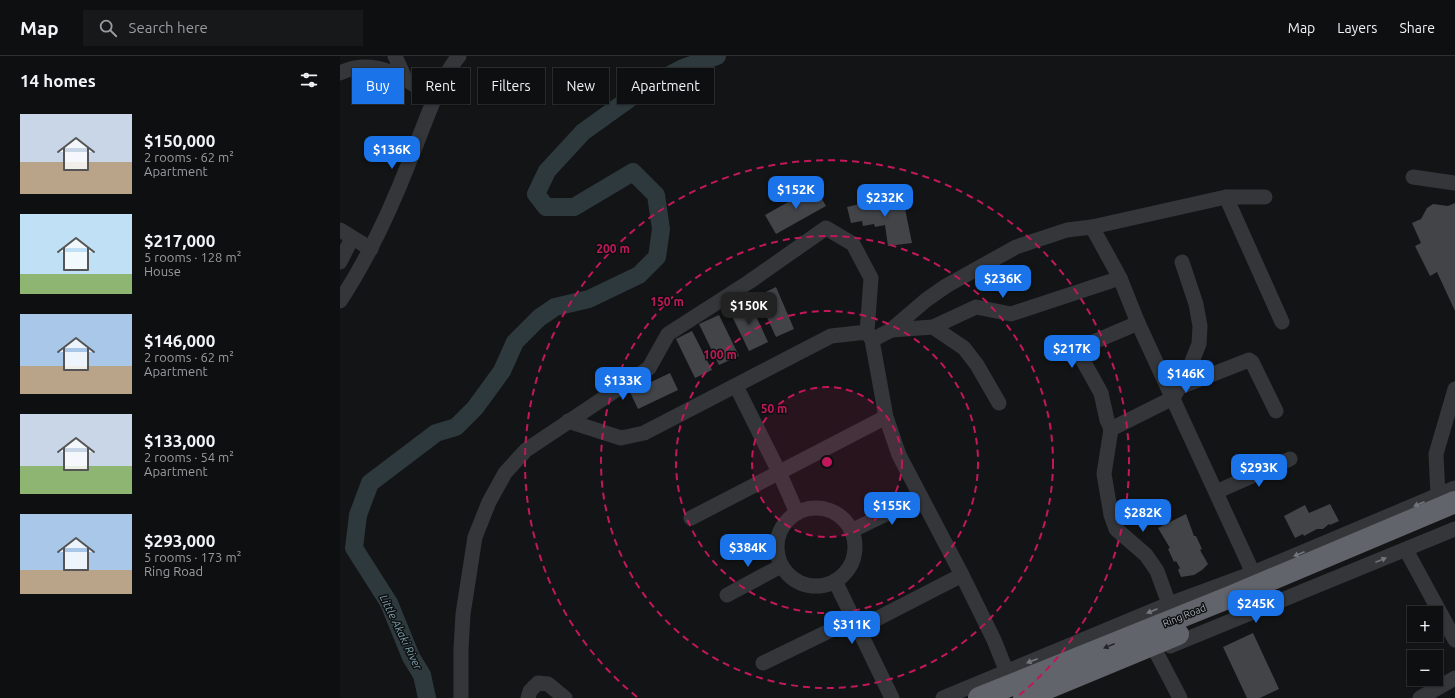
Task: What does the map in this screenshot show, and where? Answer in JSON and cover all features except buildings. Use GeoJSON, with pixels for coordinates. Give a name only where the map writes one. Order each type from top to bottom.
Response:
{"type":"FeatureCollection","features":[{"type":"Feature","properties":{"kind":"highway","name":"Ring Road"},"geometry":{"type":"LineString","coordinates":[[979,698],[1230,597],[1447,499]]}},
{"type":"Feature","properties":{"kind":"highway","name":"Ring Road"},"geometry":{"type":"LineString","coordinates":[[1024,698],[1455,517]]}},
{"type":"Feature","properties":{"kind":"street"},"geometry":{"type":"LineString","coordinates":[[396,56],[401,68]]}},
{"type":"Feature","properties":{"kind":"street"},"geometry":{"type":"LineString","coordinates":[[452,68],[459,56]]}},
{"type":"Feature","properties":{"kind":"street"},"geometry":{"type":"LineString","coordinates":[[353,68],[360,65],[381,68]]}},
{"type":"Feature","properties":{"kind":"street"},"geometry":{"type":"LineString","coordinates":[[340,74],[352,69]]}},
{"type":"Feature","properties":{"kind":"street"},"geometry":{"type":"LineString","coordinates":[[404,76],[412,82]]}},
{"type":"Feature","properties":{"kind":"street"},"geometry":{"type":"LineString","coordinates":[[341,297],[355,279],[389,213],[433,104]]}},
{"type":"Feature","properties":{"kind":"street"},"geometry":{"type":"LineString","coordinates":[[1413,178],[1455,183]]}},
{"type":"Feature","properties":{"kind":"street"},"geometry":{"type":"LineString","coordinates":[[1226,197],[1282,322]]}},
{"type":"Feature","properties":{"kind":"street"},"geometry":{"type":"LineString","coordinates":[[891,330],[926,300],[946,286],[1002,254],[1051,234],[1067,230],[1092,227],[1226,197],[1265,197]]}},
{"type":"Feature","properties":{"kind":"street"},"geometry":{"type":"LineString","coordinates":[[1092,227],[1120,278],[1138,323],[1177,392],[1216,492],[1253,573]]}},
{"type":"Feature","properties":{"kind":"street"},"geometry":{"type":"LineString","coordinates":[[460,698],[463,614],[475,537],[489,502],[505,473],[526,450],[648,368],[668,334],[749,282],[826,228],[853,244],[871,278],[870,336],[886,417],[899,456],[962,575],[994,640],[1006,670]]}},
{"type":"Feature","properties":{"kind":"street"},"geometry":{"type":"LineString","coordinates":[[340,262],[346,234],[371,248]]}},
{"type":"Feature","properties":{"kind":"street"},"geometry":{"type":"LineString","coordinates":[[1177,392],[1199,344],[1200,326],[1196,304],[1182,262]]}},
{"type":"Feature","properties":{"kind":"street"},"geometry":{"type":"LineString","coordinates":[[568,421],[621,438],[644,433],[831,336],[870,336],[891,330],[933,327],[976,307],[1011,314],[1120,278]]}},
{"type":"Feature","properties":{"kind":"street"},"geometry":{"type":"LineString","coordinates":[[1138,323],[1084,346],[1081,352],[1081,357],[1101,393],[1112,429],[1104,474],[1110,515],[1116,529],[1146,555],[1156,571],[1170,604]]}},
{"type":"Feature","properties":{"kind":"street"},"geometry":{"type":"LineString","coordinates":[[933,327],[964,348],[977,365],[999,403]]}},
{"type":"Feature","properties":{"kind":"street"},"geometry":{"type":"LineString","coordinates":[[1112,429],[1177,392],[1249,360],[1252,362],[1276,411]]}},
{"type":"Feature","properties":{"kind":"street"},"geometry":{"type":"LineString","coordinates":[[736,386],[779,472],[797,513]]}},
{"type":"Feature","properties":{"kind":"street"},"geometry":{"type":"LineString","coordinates":[[1447,499],[1436,454],[1455,389]]}},
{"type":"Feature","properties":{"kind":"street"},"geometry":{"type":"LineString","coordinates":[[691,518],[886,417]]}},
{"type":"Feature","properties":{"kind":"street"},"geometry":{"type":"LineString","coordinates":[[1216,492],[1290,459]]}},
{"type":"Feature","properties":{"kind":"street"},"geometry":{"type":"LineString","coordinates":[[943,698],[1006,670],[1170,604],[1447,499],[1455,488]]}},
{"type":"Feature","properties":{"kind":"street"},"geometry":{"type":"LineString","coordinates":[[851,530],[921,497]]}},
{"type":"Feature","properties":{"kind":"street"},"geometry":{"type":"LineString","coordinates":[[808,509],[828,510],[834,512],[844,520],[851,530],[854,542],[854,554],[850,566],[835,581],[822,586],[798,582],[781,566],[777,542],[784,525],[797,513],[808,509]]}},
{"type":"Feature","properties":{"kind":"street"},"geometry":{"type":"LineString","coordinates":[[1048,698],[1455,529]]}},
{"type":"Feature","properties":{"kind":"street"},"geometry":{"type":"LineString","coordinates":[[1406,550],[1455,640]]}},
{"type":"Feature","properties":{"kind":"street"},"geometry":{"type":"LineString","coordinates":[[727,595],[781,566]]}},
{"type":"Feature","properties":{"kind":"street"},"geometry":{"type":"LineString","coordinates":[[763,663],[857,623],[962,575]]}},
{"type":"Feature","properties":{"kind":"street"},"geometry":{"type":"LineString","coordinates":[[835,581],[857,623],[892,698]]}},
{"type":"Feature","properties":{"kind":"street"},"geometry":{"type":"LineString","coordinates":[[1156,652],[1180,698]]}},
{"type":"Feature","properties":{"kind":"street"},"geometry":{"type":"LineString","coordinates":[[1420,698],[1455,678]]}},
{"type":"Feature","properties":{"kind":"street"},"geometry":{"type":"LineString","coordinates":[[528,698],[530,691],[538,683],[548,684],[565,698]]}},
{"type":"Feature","properties":{"kind":"waterway","name":"Little Akaki River"},"geometry":{"type":"LineString","coordinates":[[427,698],[422,675],[411,657],[389,603],[354,548],[358,515],[370,483],[436,433],[456,427],[475,408],[502,371],[515,342],[539,318],[555,307],[589,299],[639,275],[657,257],[661,229],[656,195],[633,172],[574,207],[546,207],[536,194],[547,171],[583,132],[643,89],[683,68],[717,56]]}}]}
